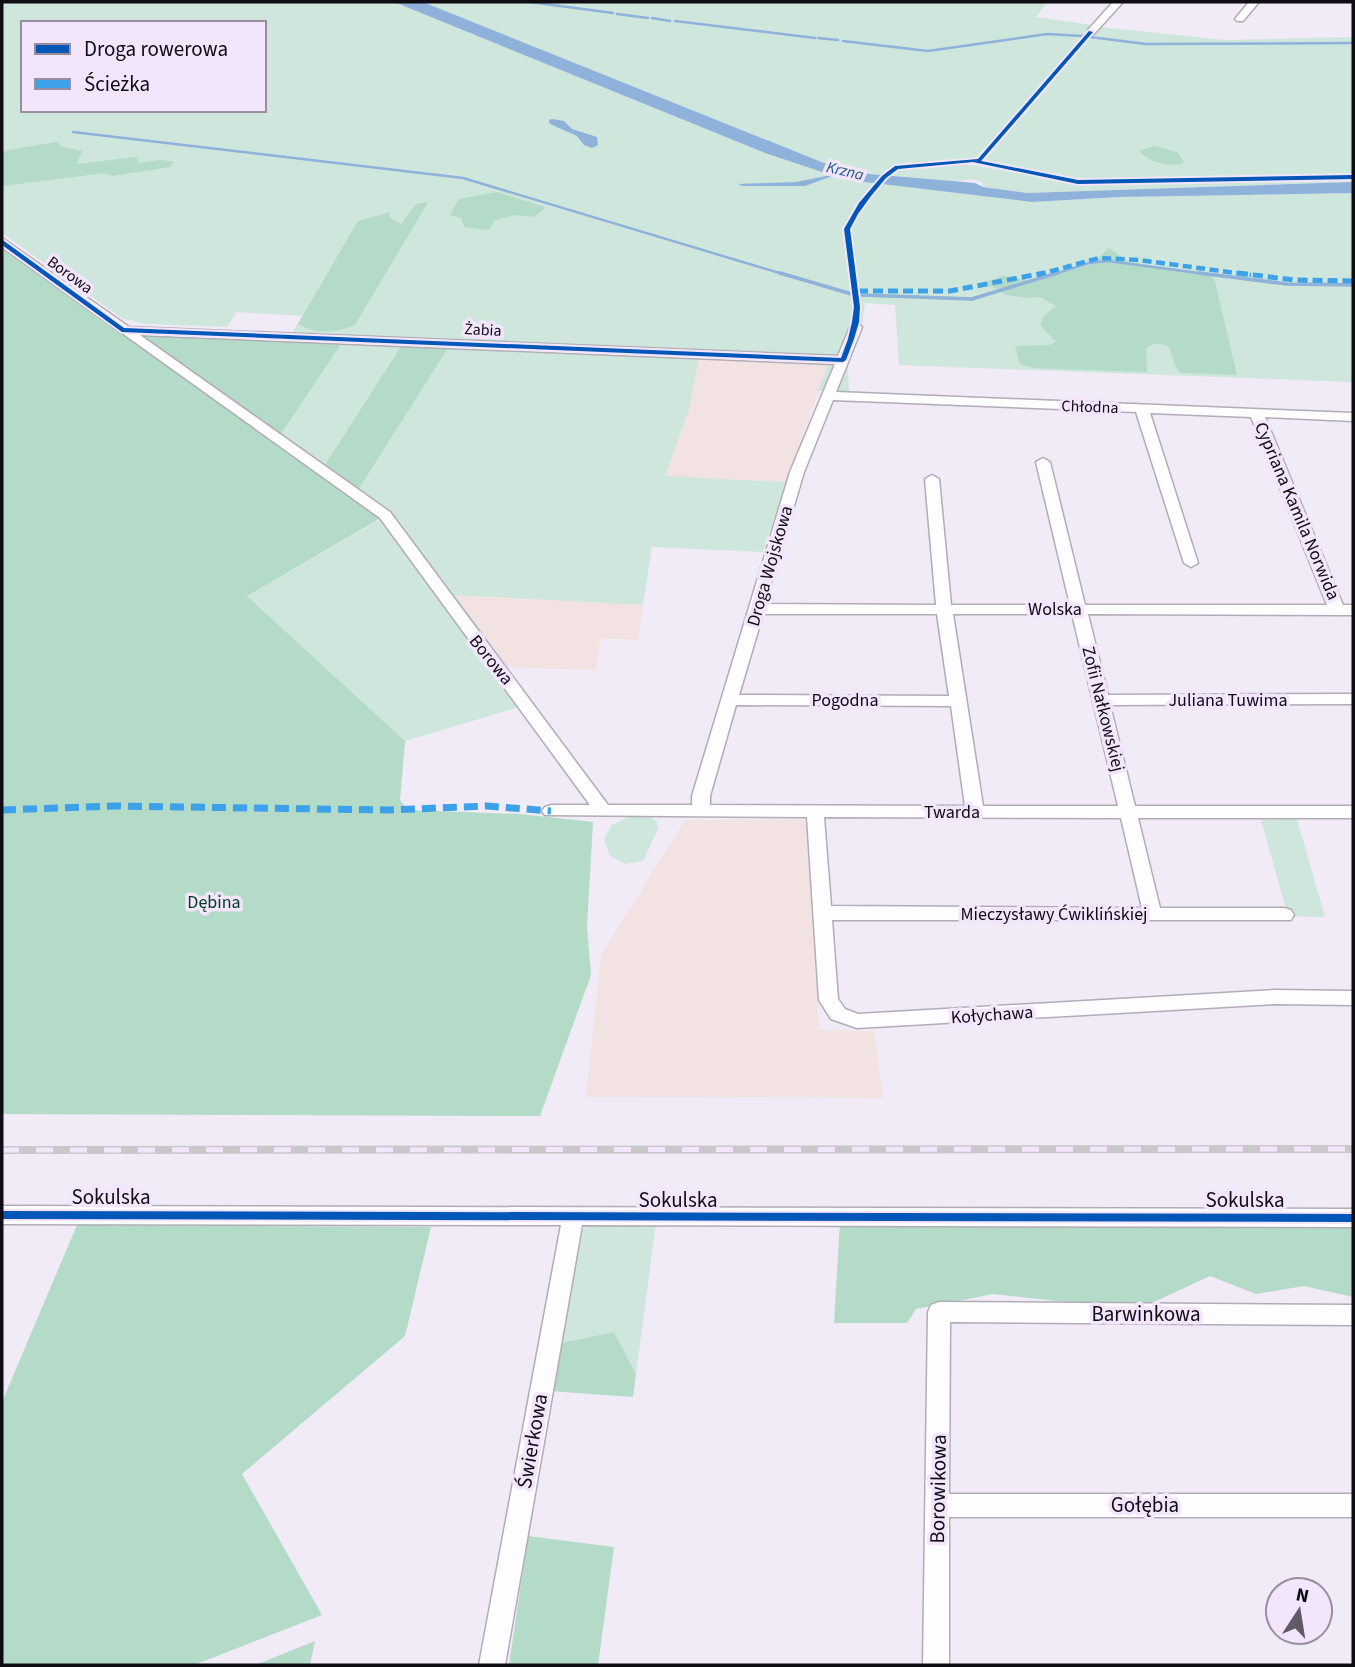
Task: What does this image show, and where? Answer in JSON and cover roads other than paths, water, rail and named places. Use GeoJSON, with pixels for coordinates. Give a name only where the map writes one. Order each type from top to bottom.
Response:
{"type":"FeatureCollection","features":[{"type":"Feature","properties":{"kind":"street"},"geometry":{"type":"LineString","coordinates":[[1091,33],[1118,2]]}},
{"type":"Feature","properties":{"kind":"street"},"geometry":{"type":"LineString","coordinates":[[1240,19],[1254,2]]}},
{"type":"Feature","properties":{"kind":"street","name":"Borowa"},"geometry":{"type":"LineString","coordinates":[[2,242],[385,515],[603,811]]}},
{"type":"Feature","properties":{"kind":"street","name":"Droga Wojskowa"},"geometry":{"type":"LineString","coordinates":[[701,811],[701,796],[797,472],[856,327]]}},
{"type":"Feature","properties":{"kind":"street","name":"Żabia"},"geometry":{"type":"LineString","coordinates":[[122,330],[843,360]]}},
{"type":"Feature","properties":{"kind":"street","name":"Chłodna"},"geometry":{"type":"LineString","coordinates":[[827,396],[1353,417]]}},
{"type":"Feature","properties":{"kind":"street"},"geometry":{"type":"LineString","coordinates":[[1142,409],[1191,563]]}},
{"type":"Feature","properties":{"kind":"street","name":"Cypriana Kamila Norwida"},"geometry":{"type":"LineString","coordinates":[[1256,413],[1345,610]]}},
{"type":"Feature","properties":{"kind":"street","name":"Zofii Nałkowskiej"},"geometry":{"type":"LineString","coordinates":[[1044,462],[1153,915]]}},
{"type":"Feature","properties":{"kind":"street"},"geometry":{"type":"LineString","coordinates":[[932,480],[944,608],[975,812]]}},
{"type":"Feature","properties":{"kind":"street","name":"Wolska"},"geometry":{"type":"LineString","coordinates":[[757,609],[1345,610]]}},
{"type":"Feature","properties":{"kind":"street","name":"Juliana Tuwima"},"geometry":{"type":"LineString","coordinates":[[1102,700],[1353,699]]}},
{"type":"Feature","properties":{"kind":"street","name":"Pogodna"},"geometry":{"type":"LineString","coordinates":[[731,700],[960,701]]}},
{"type":"Feature","properties":{"kind":"street","name":"Twarda"},"geometry":{"type":"LineString","coordinates":[[551,811],[1353,812]]}},
{"type":"Feature","properties":{"kind":"street","name":"Kołychawa"},"geometry":{"type":"LineString","coordinates":[[815,811],[830,1004],[838,1014],[853,1020],[927,1019],[1262,998],[1353,998]]}},
{"type":"Feature","properties":{"kind":"street","name":"Mieczysławy Ćwiklińskiej"},"geometry":{"type":"LineString","coordinates":[[823,913],[1285,915]]}},
{"type":"Feature","properties":{"kind":"street","name":"Sokulska"},"geometry":{"type":"LineString","coordinates":[[2,1214],[1353,1218]]}},
{"type":"Feature","properties":{"kind":"street","name":"Świerkowa"},"geometry":{"type":"LineString","coordinates":[[492,1665],[573,1217]]}},
{"type":"Feature","properties":{"kind":"street","name":"Barwinkowa"},"geometry":{"type":"LineString","coordinates":[[939,1312],[1353,1315]]}},
{"type":"Feature","properties":{"kind":"street","name":"Borowikowa"},"geometry":{"type":"LineString","coordinates":[[936,1665],[939,1312]]}},
{"type":"Feature","properties":{"kind":"street","name":"Gołębia"},"geometry":{"type":"LineString","coordinates":[[937,1505],[1353,1506]]}},
{"type":"Feature","properties":{"kind":"water","name":"Krzna"},"geometry":{"type":"Polygon","coordinates":[[[394,2],[423,2],[824,163],[869,174],[975,183],[983,187],[1027,193],[1353,182],[1353,193],[1120,197],[1032,202],[857,181],[835,175],[805,186],[742,186],[738,184],[796,182],[831,175],[765,153],[394,2]]]}},
{"type":"Feature","properties":{"kind":"water"},"geometry":{"type":"Polygon","coordinates":[[[549,120],[564,121],[572,129],[597,137],[598,145],[592,148],[584,145],[577,136],[550,124],[549,120]]]}},
{"type":"Feature","properties":{"kind":"waterway"},"geometry":{"type":"LineString","coordinates":[[530,2],[613,13]]}},
{"type":"Feature","properties":{"kind":"waterway"},"geometry":{"type":"LineString","coordinates":[[617,14],[648,18]]}},
{"type":"Feature","properties":{"kind":"waterway"},"geometry":{"type":"LineString","coordinates":[[652,18],[670,21]]}},
{"type":"Feature","properties":{"kind":"waterway"},"geometry":{"type":"LineString","coordinates":[[675,21],[815,38]]}},
{"type":"Feature","properties":{"kind":"waterway"},"geometry":{"type":"LineString","coordinates":[[843,41],[928,51],[1047,34],[1083,36]]}},
{"type":"Feature","properties":{"kind":"waterway"},"geometry":{"type":"LineString","coordinates":[[1090,37],[1146,44],[1353,43]]}},
{"type":"Feature","properties":{"kind":"waterway"},"geometry":{"type":"LineString","coordinates":[[818,38],[838,40]]}},
{"type":"Feature","properties":{"kind":"waterway"},"geometry":{"type":"LineString","coordinates":[[73,132],[463,178],[786,275]]}},
{"type":"Feature","properties":{"kind":"waterway"},"geometry":{"type":"LineString","coordinates":[[1052,275],[1089,263],[1108,261],[1213,275]]}},
{"type":"Feature","properties":{"kind":"waterway"},"geometry":{"type":"LineString","coordinates":[[780,273],[855,295]]}},
{"type":"Feature","properties":{"kind":"waterway"},"geometry":{"type":"LineString","coordinates":[[862,295],[972,299],[1057,273]]}},
{"type":"Feature","properties":{"kind":"waterway"},"geometry":{"type":"LineString","coordinates":[[1199,273],[1287,284],[1353,285]]}},
{"type":"Feature","properties":{"kind":"railway"},"geometry":{"type":"LineString","coordinates":[[2,1150],[1353,1149]]}},
{"type":"Feature","properties":{"kind":"park label","name":"Dębina"},"geometry":{"type":"Point","coordinates":[214,902]}}]}
